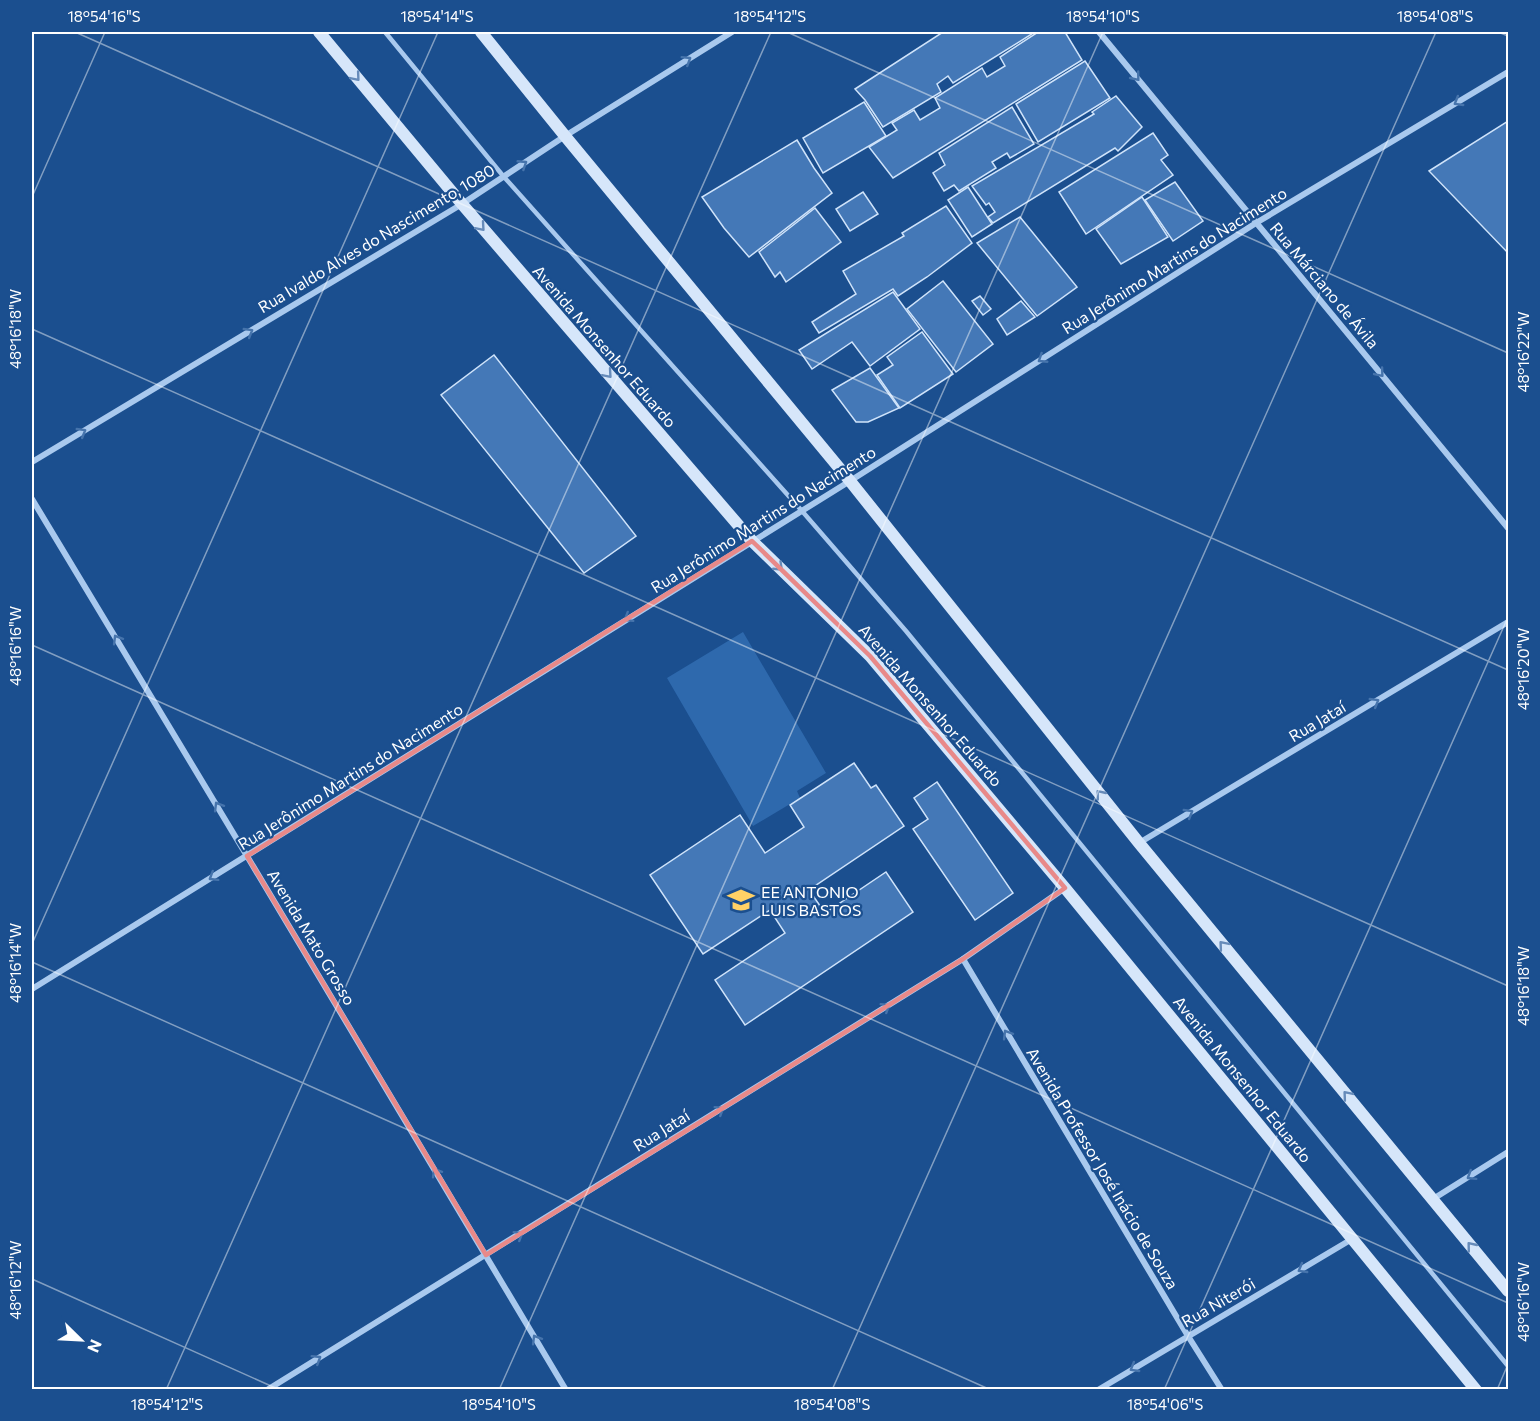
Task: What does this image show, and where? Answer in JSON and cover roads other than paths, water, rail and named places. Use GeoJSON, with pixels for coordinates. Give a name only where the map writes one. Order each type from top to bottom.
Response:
{"type":"FeatureCollection","features":[{"type":"Feature","properties":{"kind":"street","name":"Avenida Monsenhor Eduardo"},"geometry":{"type":"LineString","coordinates":[[319,32],[462,204],[752,541],[870,656],[1065,888],[1476,1389]]}},
{"type":"Feature","properties":{"kind":"street"},"geometry":{"type":"LineString","coordinates":[[481,32],[850,482],[1139,843],[1509,1291]]}},
{"type":"Feature","properties":{"kind":"street","name":"Rua Ivaldo Alves do Nascimento, 1080"},"geometry":{"type":"LineString","coordinates":[[32,462],[462,204],[565,136],[732,32]]}},
{"type":"Feature","properties":{"kind":"street","name":"Rua Márciano de Ávila"},"geometry":{"type":"LineString","coordinates":[[1099,32],[1509,528]]}},
{"type":"Feature","properties":{"kind":"street","name":"Rua Jerônimo Martins do Nacimento"},"geometry":{"type":"LineString","coordinates":[[32,989],[850,482],[1256,223],[1509,72]]}},
{"type":"Feature","properties":{"kind":"street","name":"Avenida Mato Grosso"},"geometry":{"type":"LineString","coordinates":[[32,499],[566,1389]]}},
{"type":"Feature","properties":{"kind":"street","name":"Rua Jataí"},"geometry":{"type":"LineString","coordinates":[[1139,843],[1509,622]]}},
{"type":"Feature","properties":{"kind":"street","name":"Rua Jataí"},"geometry":{"type":"LineString","coordinates":[[267,1389],[963,959],[1065,888]]}},
{"type":"Feature","properties":{"kind":"street","name":"Avenida Professor José Inácio de Souza"},"geometry":{"type":"LineString","coordinates":[[963,959],[1222,1389]]}},
{"type":"Feature","properties":{"kind":"street"},"geometry":{"type":"LineString","coordinates":[[1433,1200],[1509,1152]]}},
{"type":"Feature","properties":{"kind":"street","name":"Rua Niterói"},"geometry":{"type":"LineString","coordinates":[[1098,1389],[1353,1239]]}},
{"type":"Feature","properties":{"kind":"lane"},"geometry":{"type":"LineString","coordinates":[[385,32],[504,177],[906,631],[1509,1366]]}},
{"type":"Feature","properties":{"kind":"place","name":"EE ANTONIO LUIS BASTOS"},"geometry":{"type":"Point","coordinates":[741,900]}}]}
